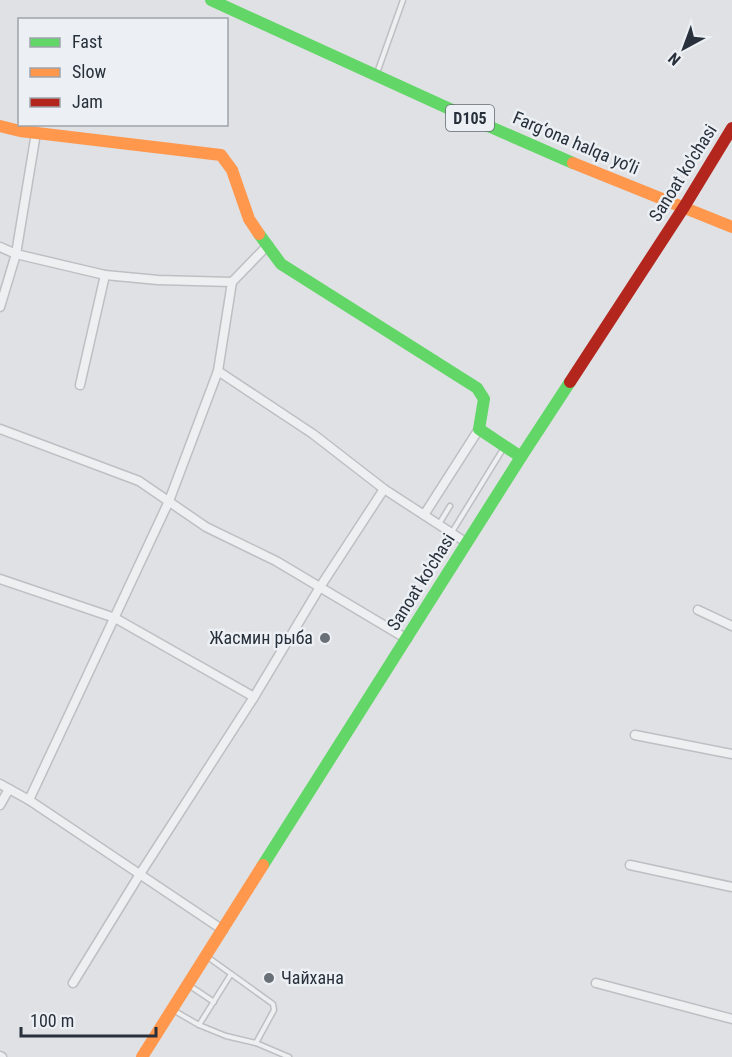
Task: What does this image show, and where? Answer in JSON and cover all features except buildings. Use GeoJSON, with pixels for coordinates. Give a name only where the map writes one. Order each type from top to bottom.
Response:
{"type":"FeatureCollection","features":[{"type":"Feature","properties":{"kind":"main road","name":"Farg‘ona halqa yo‘li"},"geometry":{"type":"LineString","coordinates":[[215,1],[562,159],[732,228]]}},
{"type":"Feature","properties":{"kind":"main road"},"geometry":{"type":"LineString","coordinates":[[0,126],[20,131],[221,155],[232,170],[249,219],[281,264],[477,388],[484,399],[479,429],[521,457]]}},
{"type":"Feature","properties":{"kind":"main road","name":"Sanoat ko'chasi"},"geometry":{"type":"LineString","coordinates":[[142,1057],[521,457],[684,207],[732,128]]}},
{"type":"Feature","properties":{"kind":"street"},"geometry":{"type":"LineString","coordinates":[[0,307],[16,254],[36,133]]}},
{"type":"Feature","properties":{"kind":"street"},"geometry":{"type":"LineString","coordinates":[[29,800],[169,501],[218,371],[232,282],[268,245]]}},
{"type":"Feature","properties":{"kind":"street"},"geometry":{"type":"LineString","coordinates":[[0,247],[16,254],[105,275],[158,280],[232,282]]}},
{"type":"Feature","properties":{"kind":"street"},"geometry":{"type":"LineString","coordinates":[[80,385],[105,275]]}},
{"type":"Feature","properties":{"kind":"street"},"geometry":{"type":"LineString","coordinates":[[218,371],[313,434],[384,489],[467,543]]}},
{"type":"Feature","properties":{"kind":"street"},"geometry":{"type":"LineString","coordinates":[[0,429],[139,481],[206,527],[276,561],[407,639]]}},
{"type":"Feature","properties":{"kind":"street"},"geometry":{"type":"LineString","coordinates":[[424,515],[463,448],[479,429]]}},
{"type":"Feature","properties":{"kind":"street"},"geometry":{"type":"LineString","coordinates":[[74,983],[140,874],[254,697],[320,587],[384,489]]}},
{"type":"Feature","properties":{"kind":"street"},"geometry":{"type":"LineString","coordinates":[[0,579],[115,618],[254,697]]}},
{"type":"Feature","properties":{"kind":"street"},"geometry":{"type":"LineString","coordinates":[[699,610],[732,626]]}},
{"type":"Feature","properties":{"kind":"street"},"geometry":{"type":"LineString","coordinates":[[635,735],[732,754]]}},
{"type":"Feature","properties":{"kind":"street"},"geometry":{"type":"LineString","coordinates":[[0,784],[29,800],[222,930]]}},
{"type":"Feature","properties":{"kind":"street"},"geometry":{"type":"LineString","coordinates":[[0,805],[9,789]]}},
{"type":"Feature","properties":{"kind":"street"},"geometry":{"type":"LineString","coordinates":[[630,865],[732,887]]}},
{"type":"Feature","properties":{"kind":"street"},"geometry":{"type":"LineString","coordinates":[[596,983],[732,1019]]}},
{"type":"Feature","properties":{"kind":"lane"},"geometry":{"type":"LineString","coordinates":[[376,76],[403,0]]}},
{"type":"Feature","properties":{"kind":"lane"},"geometry":{"type":"LineString","coordinates":[[451,533],[504,446]]}},
{"type":"Feature","properties":{"kind":"lane"},"geometry":{"type":"LineString","coordinates":[[439,525],[450,506]]}},
{"type":"Feature","properties":{"kind":"lane"},"geometry":{"type":"LineString","coordinates":[[206,956],[273,1004],[274,1010],[256,1043]]}},
{"type":"Feature","properties":{"kind":"lane"},"geometry":{"type":"LineString","coordinates":[[199,1025],[231,974]]}},
{"type":"Feature","properties":{"kind":"lane"},"geometry":{"type":"LineString","coordinates":[[188,984],[214,1002]]}},
{"type":"Feature","properties":{"kind":"lane"},"geometry":{"type":"LineString","coordinates":[[172,1009],[199,1025],[226,1036],[256,1043],[289,1057]]}},
{"type":"Feature","properties":{"kind":"traffic: fast"},"geometry":{"type":"LineString","coordinates":[[211,0],[573,163]]}},
{"type":"Feature","properties":{"kind":"traffic: fast"},"geometry":{"type":"LineString","coordinates":[[259,234],[281,264],[477,388],[484,399],[479,429],[521,457]]}},
{"type":"Feature","properties":{"kind":"traffic: fast"},"geometry":{"type":"LineString","coordinates":[[263,865],[570,382]]}},
{"type":"Feature","properties":{"kind":"traffic: slow"},"geometry":{"type":"LineString","coordinates":[[0,126],[20,131],[221,155],[232,170],[249,219],[259,234]]}},
{"type":"Feature","properties":{"kind":"traffic: slow"},"geometry":{"type":"LineString","coordinates":[[573,163],[732,227]]}},
{"type":"Feature","properties":{"kind":"traffic: slow"},"geometry":{"type":"LineString","coordinates":[[142,1057],[263,865]]}},
{"type":"Feature","properties":{"kind":"traffic: jam"},"geometry":{"type":"LineString","coordinates":[[570,382],[684,207],[732,128]]}},
{"type":"Feature","properties":{"kind":"place","name":"Жасмин рыба"},"geometry":{"type":"Point","coordinates":[325,638]}},
{"type":"Feature","properties":{"kind":"place","name":"Чайхана"},"geometry":{"type":"Point","coordinates":[269,978]}}]}
